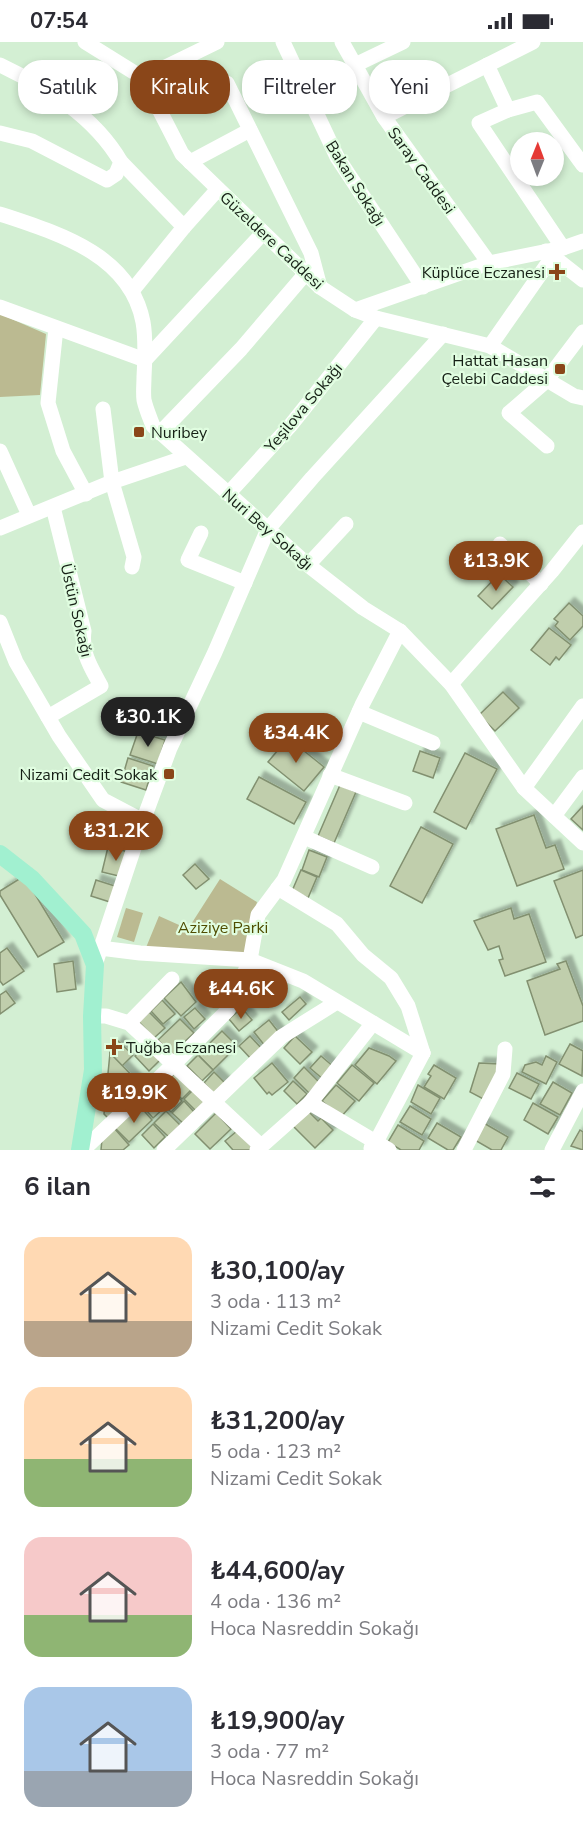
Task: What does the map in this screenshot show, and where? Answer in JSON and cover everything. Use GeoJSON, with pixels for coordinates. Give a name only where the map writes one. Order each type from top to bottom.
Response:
{"type":"FeatureCollection","features":[{"type":"Feature","properties":{"kind":"main road"},"geometry":{"type":"LineString","coordinates":[[0,854],[32,879],[83,934],[97,956],[92,1016],[93,1070],[81,1150]]}},
{"type":"Feature","properties":{"kind":"street","name":"Güzeldere Caddesi"},"geometry":{"type":"LineString","coordinates":[[86,42],[130,70]]}},
{"type":"Feature","properties":{"kind":"street"},"geometry":{"type":"LineString","coordinates":[[180,60],[217,42]]}},
{"type":"Feature","properties":{"kind":"street","name":"Bakan Sokağı"},"geometry":{"type":"LineString","coordinates":[[283,42],[337,157],[423,286]]}},
{"type":"Feature","properties":{"kind":"street","name":"Saray Caddesi"},"geometry":{"type":"LineString","coordinates":[[342,42],[352,60]]}},
{"type":"Feature","properties":{"kind":"street"},"geometry":{"type":"LineString","coordinates":[[357,64],[403,42]]}},
{"type":"Feature","properties":{"kind":"street"},"geometry":{"type":"LineString","coordinates":[[384,117],[533,42]]}},
{"type":"Feature","properties":{"kind":"street"},"geometry":{"type":"LineString","coordinates":[[0,65],[26,77],[67,102],[110,144],[121,162],[184,227]]}},
{"type":"Feature","properties":{"kind":"street"},"geometry":{"type":"LineString","coordinates":[[487,65],[508,110]]}},
{"type":"Feature","properties":{"kind":"street","name":"Saray Caddesi"},"geometry":{"type":"LineString","coordinates":[[357,69],[384,117],[489,263]]}},
{"type":"Feature","properties":{"kind":"street"},"geometry":{"type":"LineString","coordinates":[[230,89],[311,253],[320,287]]}},
{"type":"Feature","properties":{"kind":"street"},"geometry":{"type":"LineString","coordinates":[[583,165],[537,102],[508,110],[479,123],[554,252],[583,280]]}},
{"type":"Feature","properties":{"kind":"street","name":"Güzeldere Caddesi"},"geometry":{"type":"LineString","coordinates":[[161,114],[182,154],[320,287],[355,310],[376,318],[490,345],[535,371],[546,381],[574,396],[583,398]]}},
{"type":"Feature","properties":{"kind":"street"},"geometry":{"type":"LineString","coordinates":[[190,162],[250,130]]}},
{"type":"Feature","properties":{"kind":"street"},"geometry":{"type":"LineString","coordinates":[[0,133],[32,141],[106,180],[116,174],[121,162]]}},
{"type":"Feature","properties":{"kind":"street"},"geometry":{"type":"LineString","coordinates":[[132,291],[218,189]]}},
{"type":"Feature","properties":{"kind":"street","name":"Nuri Bey Sokağı"},"geometry":{"type":"LineString","coordinates":[[0,214],[37,226],[92,251],[123,277],[132,291],[143,321],[144,399],[153,426],[308,565],[363,608],[400,631],[451,684],[524,788],[583,843]]}},
{"type":"Feature","properties":{"kind":"street"},"geometry":{"type":"LineString","coordinates":[[0,307],[145,360],[263,233]]}},
{"type":"Feature","properties":{"kind":"street"},"geometry":{"type":"LineString","coordinates":[[355,310],[489,263],[554,252],[583,241]]}},
{"type":"Feature","properties":{"kind":"street"},"geometry":{"type":"LineString","coordinates":[[490,345],[554,252]]}},
{"type":"Feature","properties":{"kind":"street"},"geometry":{"type":"LineString","coordinates":[[160,433],[241,349],[306,273]]}},
{"type":"Feature","properties":{"kind":"street","name":"Yeşilova Sokağı"},"geometry":{"type":"LineString","coordinates":[[228,494],[290,426],[376,318]]}},
{"type":"Feature","properties":{"kind":"street"},"geometry":{"type":"LineString","coordinates":[[56,328],[48,403],[63,451],[86,494]]}},
{"type":"Feature","properties":{"kind":"street"},"geometry":{"type":"LineString","coordinates":[[547,446],[509,413],[546,381],[583,332]]}},
{"type":"Feature","properties":{"kind":"street"},"geometry":{"type":"LineString","coordinates":[[423,1053],[303,981],[250,960],[140,954],[97,956],[143,821],[171,748],[268,529],[443,334]]}},
{"type":"Feature","properties":{"kind":"street"},"geometry":{"type":"LineString","coordinates":[[103,409],[112,482],[134,557],[132,567]]}},
{"type":"Feature","properties":{"kind":"street"},"geometry":{"type":"LineString","coordinates":[[0,451],[29,515]]}},
{"type":"Feature","properties":{"kind":"street"},"geometry":{"type":"LineString","coordinates":[[0,528],[112,482],[186,457]]}},
{"type":"Feature","properties":{"kind":"street","name":"Üstün Sokağı"},"geometry":{"type":"LineString","coordinates":[[48,717],[101,686],[85,657],[82,642],[84,632],[53,507]]}},
{"type":"Feature","properties":{"kind":"street"},"geometry":{"type":"LineString","coordinates":[[308,565],[346,524]]}},
{"type":"Feature","properties":{"kind":"street"},"geometry":{"type":"LineString","coordinates":[[451,684],[541,584],[583,532]]}},
{"type":"Feature","properties":{"kind":"street"},"geometry":{"type":"LineString","coordinates":[[201,533],[188,560],[245,583]]}},
{"type":"Feature","properties":{"kind":"street"},"geometry":{"type":"LineString","coordinates":[[500,543],[541,584]]}},
{"type":"Feature","properties":{"kind":"street"},"geometry":{"type":"LineString","coordinates":[[0,622],[16,662],[59,736],[103,800],[143,821]]}},
{"type":"Feature","properties":{"kind":"street"},"geometry":{"type":"LineString","coordinates":[[81,1150],[174,1064],[228,1010],[250,960],[258,915],[284,880],[359,712],[400,631]]}},
{"type":"Feature","properties":{"kind":"street"},"geometry":{"type":"LineString","coordinates":[[524,788],[583,706]]}},
{"type":"Feature","properties":{"kind":"street"},"geometry":{"type":"LineString","coordinates":[[359,712],[433,743]]}},
{"type":"Feature","properties":{"kind":"street"},"geometry":{"type":"LineString","coordinates":[[330,775],[405,803]]}},
{"type":"Feature","properties":{"kind":"street"},"geometry":{"type":"LineString","coordinates":[[554,816],[583,777]]}},
{"type":"Feature","properties":{"kind":"street"},"geometry":{"type":"LineString","coordinates":[[304,837],[372,867]]}},
{"type":"Feature","properties":{"kind":"street"},"geometry":{"type":"LineString","coordinates":[[278,888],[337,924],[363,955],[391,978],[408,1006],[423,1053],[378,1148],[309,1103]]}},
{"type":"Feature","properties":{"kind":"street"},"geometry":{"type":"LineString","coordinates":[[129,1023],[172,979]]}},
{"type":"Feature","properties":{"kind":"street"},"geometry":{"type":"LineString","coordinates":[[164,1150],[281,1037],[337,1002]]}},
{"type":"Feature","properties":{"kind":"street"},"geometry":{"type":"LineString","coordinates":[[92,1016],[106,1016],[129,1023],[214,1102],[259,1148],[309,1103],[373,1023]]}},
{"type":"Feature","properties":{"kind":"street"},"geometry":{"type":"LineString","coordinates":[[464,1150],[503,1074],[505,1049]]}},
{"type":"Feature","properties":{"kind":"street"},"geometry":{"type":"LineString","coordinates":[[552,1150],[583,1091]]}},
{"type":"Feature","properties":{"kind":"green space"},"geometry":{"type":"Polygon","coordinates":[[[0,314],[46,334],[40,395],[0,397],[0,314]]]}},
{"type":"Feature","properties":{"kind":"green space","name":"Aziziye Parki"},"geometry":{"type":"Polygon","coordinates":[[[220,879],[257,902],[244,955],[145,950],[159,916],[188,929],[220,879]]]}},
{"type":"Feature","properties":{"kind":"green space"},"geometry":{"type":"Polygon","coordinates":[[[126,908],[143,913],[134,942],[117,937],[126,908]]]}},
{"type":"Feature","properties":{"kind":"building"},"geometry":{"type":"Polygon","coordinates":[[[499,574],[513,587],[492,609],[478,596],[499,574]]]}},
{"type":"Feature","properties":{"kind":"building"},"geometry":{"type":"Polygon","coordinates":[[[569,603],[583,616],[583,626],[570,640],[555,626],[558,622],[554,619],[569,603]]]}},
{"type":"Feature","properties":{"kind":"building"},"geometry":{"type":"Polygon","coordinates":[[[549,628],[571,645],[559,660],[556,657],[550,665],[531,650],[549,628]]]}},
{"type":"Feature","properties":{"kind":"building"},"geometry":{"type":"Polygon","coordinates":[[[503,692],[519,708],[495,731],[479,715],[503,692]]]}},
{"type":"Feature","properties":{"kind":"building"},"geometry":{"type":"Polygon","coordinates":[[[138,732],[165,740],[158,764],[130,755],[138,732]]]}},
{"type":"Feature","properties":{"kind":"building"},"geometry":{"type":"Polygon","coordinates":[[[288,738],[324,767],[304,791],[268,762],[288,738]]]}},
{"type":"Feature","properties":{"kind":"building"},"geometry":{"type":"Polygon","coordinates":[[[420,751],[440,758],[433,778],[413,771],[420,751]]]}},
{"type":"Feature","properties":{"kind":"building"},"geometry":{"type":"Polygon","coordinates":[[[465,753],[497,769],[466,829],[434,812],[465,753]]]}},
{"type":"Feature","properties":{"kind":"building"},"geometry":{"type":"Polygon","coordinates":[[[128,758],[153,766],[146,790],[121,782],[128,758]]]}},
{"type":"Feature","properties":{"kind":"building"},"geometry":{"type":"Polygon","coordinates":[[[259,777],[306,802],[294,824],[247,799],[259,777]]]}},
{"type":"Feature","properties":{"kind":"building"},"geometry":{"type":"Polygon","coordinates":[[[340,785],[356,792],[334,843],[318,836],[340,785]]]}},
{"type":"Feature","properties":{"kind":"building"},"geometry":{"type":"Polygon","coordinates":[[[583,806],[583,830],[571,819],[583,806]]]}},
{"type":"Feature","properties":{"kind":"building"},"geometry":{"type":"Polygon","coordinates":[[[534,815],[546,848],[555,845],[564,869],[517,886],[496,829],[534,815]]]}},
{"type":"Feature","properties":{"kind":"building"},"geometry":{"type":"Polygon","coordinates":[[[421,827],[453,844],[422,903],[390,886],[421,827]]]}},
{"type":"Feature","properties":{"kind":"building"},"geometry":{"type":"Polygon","coordinates":[[[108,847],[129,852],[123,877],[102,872],[108,847]]]}},
{"type":"Feature","properties":{"kind":"building"},"geometry":{"type":"Polygon","coordinates":[[[309,850],[327,857],[319,877],[302,870],[309,850]]]}},
{"type":"Feature","properties":{"kind":"building"},"geometry":{"type":"Polygon","coordinates":[[[195,864],[209,879],[196,889],[183,875],[195,864]]]}},
{"type":"Feature","properties":{"kind":"building"},"geometry":{"type":"Polygon","coordinates":[[[301,870],[317,877],[308,898],[292,891],[301,870]]]}},
{"type":"Feature","properties":{"kind":"building"},"geometry":{"type":"Polygon","coordinates":[[[583,870],[583,935],[576,938],[554,881],[583,870]]]}},
{"type":"Feature","properties":{"kind":"building"},"geometry":{"type":"Polygon","coordinates":[[[24,876],[64,942],[38,957],[0,895],[0,891],[24,876]]]}},
{"type":"Feature","properties":{"kind":"building"},"geometry":{"type":"Polygon","coordinates":[[[96,880],[118,887],[113,903],[91,896],[96,880]]]}},
{"type":"Feature","properties":{"kind":"building"},"geometry":{"type":"Polygon","coordinates":[[[511,908],[514,919],[529,914],[546,962],[505,976],[499,960],[503,959],[499,946],[488,950],[474,921],[511,908]]]}},
{"type":"Feature","properties":{"kind":"building"},"geometry":{"type":"Polygon","coordinates":[[[7,948],[24,971],[3,985],[0,981],[0,953],[7,948]]]}},
{"type":"Feature","properties":{"kind":"building"},"geometry":{"type":"Polygon","coordinates":[[[73,961],[76,989],[57,992],[54,964],[73,961]]]}},
{"type":"Feature","properties":{"kind":"building"},"geometry":{"type":"Polygon","coordinates":[[[566,961],[583,1006],[583,1021],[545,1035],[527,981],[560,969],[557,964],[566,961]]]}},
{"type":"Feature","properties":{"kind":"building"},"geometry":{"type":"Polygon","coordinates":[[[181,982],[196,1002],[181,1016],[164,998],[181,982]]]}},
{"type":"Feature","properties":{"kind":"building"},"geometry":{"type":"Polygon","coordinates":[[[6,991],[15,1003],[0,1014],[0,995],[6,991]]]}},
{"type":"Feature","properties":{"kind":"building"},"geometry":{"type":"Polygon","coordinates":[[[300,997],[306,1004],[289,1020],[282,1012],[300,997]]]}},
{"type":"Feature","properties":{"kind":"building"},"geometry":{"type":"Polygon","coordinates":[[[162,1000],[175,1014],[163,1024],[151,1011],[162,1000]]]}},
{"type":"Feature","properties":{"kind":"building"},"geometry":{"type":"Polygon","coordinates":[[[195,1008],[205,1019],[194,1029],[184,1017],[195,1008]]]}},
{"type":"Feature","properties":{"kind":"building"},"geometry":{"type":"Polygon","coordinates":[[[242,1008],[252,1020],[239,1031],[229,1019],[242,1008]]]}},
{"type":"Feature","properties":{"kind":"building"},"geometry":{"type":"Polygon","coordinates":[[[149,1012],[165,1028],[154,1038],[139,1022],[149,1012]]]}},
{"type":"Feature","properties":{"kind":"building"},"geometry":{"type":"Polygon","coordinates":[[[180,1019],[194,1033],[178,1048],[181,1051],[174,1057],[158,1040],[180,1019]]]}},
{"type":"Feature","properties":{"kind":"building"},"geometry":{"type":"Polygon","coordinates":[[[269,1020],[280,1034],[265,1046],[254,1032],[269,1020]]]}},
{"type":"Feature","properties":{"kind":"building"},"geometry":{"type":"Polygon","coordinates":[[[222,1031],[237,1046],[213,1070],[198,1055],[222,1031]]]}},
{"type":"Feature","properties":{"kind":"building"},"geometry":{"type":"Polygon","coordinates":[[[250,1036],[263,1050],[252,1060],[239,1046],[250,1036]]]}},
{"type":"Feature","properties":{"kind":"building"},"geometry":{"type":"Polygon","coordinates":[[[295,1036],[312,1052],[300,1064],[284,1048],[295,1036]]]}},
{"type":"Feature","properties":{"kind":"building"},"geometry":{"type":"Polygon","coordinates":[[[118,1041],[133,1055],[122,1066],[110,1053],[118,1041]]]}},
{"type":"Feature","properties":{"kind":"building"},"geometry":{"type":"Polygon","coordinates":[[[147,1044],[161,1059],[149,1071],[135,1056],[147,1044]]]}},
{"type":"Feature","properties":{"kind":"building"},"geometry":{"type":"Polygon","coordinates":[[[570,1044],[583,1051],[582,1076],[559,1064],[570,1044]]]}},
{"type":"Feature","properties":{"kind":"building"},"geometry":{"type":"Polygon","coordinates":[[[369,1048],[396,1061],[377,1084],[355,1065],[369,1048]]]}},
{"type":"Feature","properties":{"kind":"building"},"geometry":{"type":"Polygon","coordinates":[[[110,1053],[143,1087],[109,1119],[104,1114],[110,1053]]]}},
{"type":"Feature","properties":{"kind":"building"},"geometry":{"type":"Polygon","coordinates":[[[198,1055],[213,1070],[202,1081],[187,1066],[198,1055]]]}},
{"type":"Feature","properties":{"kind":"building"},"geometry":{"type":"Polygon","coordinates":[[[321,1056],[335,1068],[324,1080],[310,1068],[321,1056]]]}},
{"type":"Feature","properties":{"kind":"building"},"geometry":{"type":"Polygon","coordinates":[[[546,1056],[557,1062],[546,1084],[522,1072],[525,1065],[536,1062],[542,1065],[546,1056]]]}},
{"type":"Feature","properties":{"kind":"building"},"geometry":{"type":"Polygon","coordinates":[[[272,1063],[288,1082],[272,1095],[269,1092],[267,1094],[254,1078],[272,1063]]]}},
{"type":"Feature","properties":{"kind":"building"},"geometry":{"type":"Polygon","coordinates":[[[479,1063],[500,1064],[487,1101],[470,1092],[479,1063]]]}},
{"type":"Feature","properties":{"kind":"building"},"geometry":{"type":"Polygon","coordinates":[[[352,1065],[374,1083],[359,1101],[337,1083],[352,1065]]]}},
{"type":"Feature","properties":{"kind":"building"},"geometry":{"type":"Polygon","coordinates":[[[434,1065],[456,1078],[444,1099],[424,1087],[431,1076],[428,1074],[434,1065]]]}},
{"type":"Feature","properties":{"kind":"building"},"geometry":{"type":"Polygon","coordinates":[[[304,1067],[319,1082],[309,1093],[294,1078],[304,1067]]]}},
{"type":"Feature","properties":{"kind":"building"},"geometry":{"type":"Polygon","coordinates":[[[176,1072],[193,1088],[182,1099],[165,1083],[176,1072]]]}},
{"type":"Feature","properties":{"kind":"building"},"geometry":{"type":"Polygon","coordinates":[[[214,1072],[227,1085],[216,1096],[204,1083],[214,1072]]]}},
{"type":"Feature","properties":{"kind":"building"},"geometry":{"type":"Polygon","coordinates":[[[517,1073],[539,1084],[531,1099],[509,1088],[517,1073]]]}},
{"type":"Feature","properties":{"kind":"building"},"geometry":{"type":"Polygon","coordinates":[[[293,1081],[307,1094],[297,1104],[284,1091],[293,1081]]]}},
{"type":"Feature","properties":{"kind":"building"},"geometry":{"type":"Polygon","coordinates":[[[553,1082],[572,1093],[560,1115],[540,1104],[553,1082]]]}},
{"type":"Feature","properties":{"kind":"building"},"geometry":{"type":"Polygon","coordinates":[[[165,1083],[182,1101],[171,1112],[153,1095],[165,1083]]]}},
{"type":"Feature","properties":{"kind":"building"},"geometry":{"type":"Polygon","coordinates":[[[336,1085],[355,1101],[341,1117],[322,1101],[336,1085]]]}},
{"type":"Feature","properties":{"kind":"building"},"geometry":{"type":"Polygon","coordinates":[[[418,1085],[440,1098],[431,1114],[411,1102],[418,1085]]]}},
{"type":"Feature","properties":{"kind":"building"},"geometry":{"type":"Polygon","coordinates":[[[193,1090],[205,1102],[196,1111],[184,1099],[193,1090]]]}},
{"type":"Feature","properties":{"kind":"building"},"geometry":{"type":"Polygon","coordinates":[[[150,1094],[163,1109],[153,1118],[140,1103],[150,1094]]]}},
{"type":"Feature","properties":{"kind":"building"},"geometry":{"type":"Polygon","coordinates":[[[184,1101],[195,1113],[184,1124],[172,1113],[184,1101]]]}},
{"type":"Feature","properties":{"kind":"building"},"geometry":{"type":"Polygon","coordinates":[[[533,1103],[558,1117],[548,1134],[524,1120],[533,1103]]]}},
{"type":"Feature","properties":{"kind":"building"},"geometry":{"type":"Polygon","coordinates":[[[139,1105],[152,1120],[129,1142],[115,1128],[139,1105]]]}},
{"type":"Feature","properties":{"kind":"building"},"geometry":{"type":"Polygon","coordinates":[[[410,1106],[431,1119],[422,1135],[400,1122],[410,1106]]]}},
{"type":"Feature","properties":{"kind":"building"},"geometry":{"type":"Polygon","coordinates":[[[307,1110],[318,1121],[321,1118],[333,1130],[315,1148],[292,1125],[307,1110]]]}},
{"type":"Feature","properties":{"kind":"building"},"geometry":{"type":"Polygon","coordinates":[[[166,1111],[180,1125],[169,1137],[154,1123],[166,1111]]]}},
{"type":"Feature","properties":{"kind":"building"},"geometry":{"type":"Polygon","coordinates":[[[216,1113],[231,1129],[210,1149],[195,1134],[216,1113]]]}},
{"type":"Feature","properties":{"kind":"building"},"geometry":{"type":"Polygon","coordinates":[[[482,1122],[508,1137],[501,1150],[492,1150],[473,1139],[482,1122]]]}},
{"type":"Feature","properties":{"kind":"building"},"geometry":{"type":"Polygon","coordinates":[[[437,1123],[461,1137],[453,1150],[448,1150],[428,1138],[437,1123]]]}},
{"type":"Feature","properties":{"kind":"building"},"geometry":{"type":"Polygon","coordinates":[[[153,1124],[165,1137],[154,1148],[142,1135],[153,1124]]]}},
{"type":"Feature","properties":{"kind":"building"},"geometry":{"type":"Polygon","coordinates":[[[398,1125],[424,1141],[419,1150],[401,1150],[388,1142],[398,1125]]]}},
{"type":"Feature","properties":{"kind":"building"},"geometry":{"type":"Polygon","coordinates":[[[114,1128],[129,1145],[123,1150],[101,1150],[102,1139],[114,1128]]]}},
{"type":"Feature","properties":{"kind":"building"},"geometry":{"type":"Polygon","coordinates":[[[580,1130],[583,1132],[583,1150],[571,1146],[580,1130]]]}},
{"type":"Feature","properties":{"kind":"building"},"geometry":{"type":"Polygon","coordinates":[[[237,1131],[253,1148],[251,1150],[233,1150],[225,1141],[237,1131]]]}},
{"type":"Feature","properties":{"kind":"place","name":"Küplüce Eczanesi"},"geometry":{"type":"Point","coordinates":[557,272]}},
{"type":"Feature","properties":{"kind":"place","name":"Hattat Hasan Çelebi Caddesi"},"geometry":{"type":"Point","coordinates":[560,369]}},
{"type":"Feature","properties":{"kind":"place","name":"Nuribey"},"geometry":{"type":"Point","coordinates":[139,432]}},
{"type":"Feature","properties":{"kind":"place","name":"Nizami Cedit Sokak"},"geometry":{"type":"Point","coordinates":[169,774]}},
{"type":"Feature","properties":{"kind":"place","name":"Tuğba Eczanesi"},"geometry":{"type":"Point","coordinates":[114,1047]}}]}
